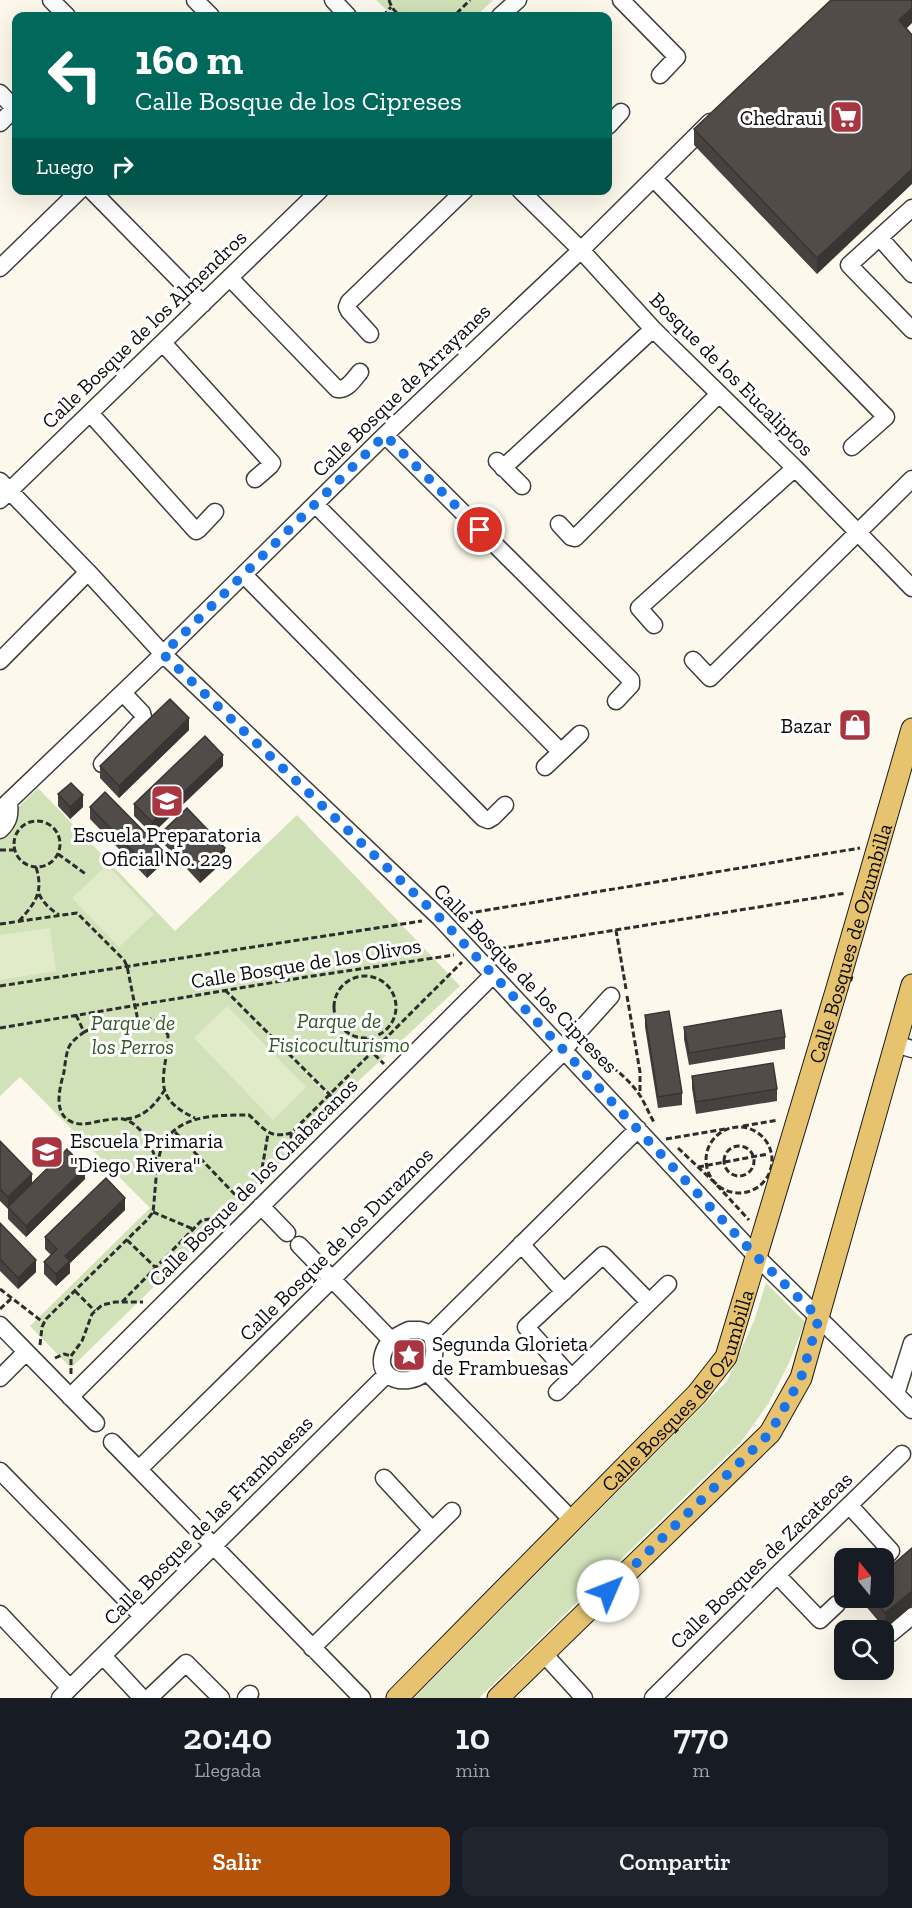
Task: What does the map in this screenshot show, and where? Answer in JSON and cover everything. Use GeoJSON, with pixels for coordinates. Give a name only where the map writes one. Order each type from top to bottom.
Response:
{"type":"FeatureCollection","features":[{"type":"Feature","properties":{"kind":"main road","name":"Calle Bosques de Ozumbilla"},"geometry":{"type":"LineString","coordinates":[[397,1698],[697,1394],[726,1357],[756,1256],[779,1151],[798,1117],[912,729]]}},
{"type":"Feature","properties":{"kind":"main road"},"geometry":{"type":"LineString","coordinates":[[498,1698],[770,1433],[801,1378],[904,1046],[912,985]]}},
{"type":"Feature","properties":{"kind":"street"},"geometry":{"type":"LineString","coordinates":[[51,0],[63,12]]}},
{"type":"Feature","properties":{"kind":"street"},"geometry":{"type":"LineString","coordinates":[[195,0],[207,12]]}},
{"type":"Feature","properties":{"kind":"street"},"geometry":{"type":"LineString","coordinates":[[333,0],[344,12]]}},
{"type":"Feature","properties":{"kind":"street"},"geometry":{"type":"LineString","coordinates":[[504,12],[518,0]]}},
{"type":"Feature","properties":{"kind":"street"},"geometry":{"type":"LineString","coordinates":[[621,0],[677,57],[660,75]]}},
{"type":"Feature","properties":{"kind":"street"},"geometry":{"type":"LineString","coordinates":[[0,93],[12,105]]}},
{"type":"Feature","properties":{"kind":"street","name":"Calle Bosque de Arrayanes"},"geometry":{"type":"LineString","coordinates":[[4,805],[123,693],[385,435],[581,250],[721,111]]}},
{"type":"Feature","properties":{"kind":"street"},"geometry":{"type":"LineString","coordinates":[[0,123],[12,112]]}},
{"type":"Feature","properties":{"kind":"street"},"geometry":{"type":"LineString","coordinates":[[612,122],[621,112]]}},
{"type":"Feature","properties":{"kind":"street"},"geometry":{"type":"LineString","coordinates":[[654,179],[886,417],[852,447]]}},
{"type":"Feature","properties":{"kind":"street"},"geometry":{"type":"LineString","coordinates":[[0,268],[76,195]]}},
{"type":"Feature","properties":{"kind":"street"},"geometry":{"type":"LineString","coordinates":[[96,195],[202,304]]}},
{"type":"Feature","properties":{"kind":"street","name":"Calle Bosque de los Almendros"},"geometry":{"type":"LineString","coordinates":[[3,490],[90,413],[315,195]]}},
{"type":"Feature","properties":{"kind":"street"},"geometry":{"type":"LineString","coordinates":[[370,334],[349,311],[347,307],[349,302],[460,195]]}},
{"type":"Feature","properties":{"kind":"street","name":"Bosque de los Eucaliptos"},"geometry":{"type":"LineString","coordinates":[[525,195],[581,250],[653,329],[795,468],[912,588]]}},
{"type":"Feature","properties":{"kind":"street"},"geometry":{"type":"LineString","coordinates":[[912,208],[849,265],[912,330]]}},
{"type":"Feature","properties":{"kind":"street"},"geometry":{"type":"LineString","coordinates":[[880,238],[912,273]]}},
{"type":"Feature","properties":{"kind":"street"},"geometry":{"type":"LineString","coordinates":[[230,278],[337,389],[345,388],[360,372]]}},
{"type":"Feature","properties":{"kind":"street"},"geometry":{"type":"LineString","coordinates":[[522,486],[500,465],[653,329]]}},
{"type":"Feature","properties":{"kind":"street"},"geometry":{"type":"LineString","coordinates":[[163,343],[272,462],[255,479]]}},
{"type":"Feature","properties":{"kind":"street"},"geometry":{"type":"LineString","coordinates":[[559,524],[571,537],[575,538],[719,394]]}},
{"type":"Feature","properties":{"kind":"street"},"geometry":{"type":"LineString","coordinates":[[90,413],[196,531],[216,512]]}},
{"type":"Feature","properties":{"kind":"street"},"geometry":{"type":"LineString","coordinates":[[385,435],[631,680],[631,685],[616,701]]}},
{"type":"Feature","properties":{"kind":"street"},"geometry":{"type":"LineString","coordinates":[[654,625],[639,608],[795,468]]}},
{"type":"Feature","properties":{"kind":"street"},"geometry":{"type":"LineString","coordinates":[[693,660],[710,678],[912,479]]}},
{"type":"Feature","properties":{"kind":"street","name":"Calle Bosque de los Cipreses"},"geometry":{"type":"LineString","coordinates":[[3,490],[88,572],[163,654],[440,918],[638,1129],[657,1135],[676,1171],[756,1256],[912,1410]]}},
{"type":"Feature","properties":{"kind":"street"},"geometry":{"type":"LineString","coordinates":[[315,504],[561,752]]}},
{"type":"Feature","properties":{"kind":"street"},"geometry":{"type":"LineString","coordinates":[[0,660],[88,572]]}},
{"type":"Feature","properties":{"kind":"street"},"geometry":{"type":"LineString","coordinates":[[244,575],[483,818],[488,820],[505,805]]}},
{"type":"Feature","properties":{"kind":"street"},"geometry":{"type":"LineString","coordinates":[[102,764],[144,717],[123,693]]}},
{"type":"Feature","properties":{"kind":"street"},"geometry":{"type":"LineString","coordinates":[[545,767],[580,734]]}},
{"type":"Feature","properties":{"kind":"street"},"geometry":{"type":"LineString","coordinates":[[0,830],[6,824],[10,814],[4,805]]}},
{"type":"Feature","properties":{"kind":"street","name":"Calle Bosque de los Chabacanos"},"geometry":{"type":"LineString","coordinates":[[70,1396],[493,975]]}},
{"type":"Feature","properties":{"kind":"street","name":"Calle Bosque de los Duraznos"},"geometry":{"type":"LineString","coordinates":[[139,1469],[564,1051],[611,996]]}},
{"type":"Feature","properties":{"kind":"street"},"geometry":{"type":"LineString","coordinates":[[431,1334],[638,1129]]}},
{"type":"Feature","properties":{"kind":"street"},"geometry":{"type":"LineString","coordinates":[[257,1210],[293,1239],[391,1340]]}},
{"type":"Feature","properties":{"kind":"street"},"geometry":{"type":"LineString","coordinates":[[521,1244],[564,1292]]}},
{"type":"Feature","properties":{"kind":"street"},"geometry":{"type":"LineString","coordinates":[[572,1378],[526,1328],[603,1255],[649,1302]]}},
{"type":"Feature","properties":{"kind":"street"},"geometry":{"type":"LineString","coordinates":[[557,1392],[668,1284]]}},
{"type":"Feature","properties":{"kind":"street"},"geometry":{"type":"LineString","coordinates":[[0,1325],[96,1423]]}},
{"type":"Feature","properties":{"kind":"street"},"geometry":{"type":"LineString","coordinates":[[409,1330],[420,1330],[431,1334],[435,1345],[434,1359],[427,1372],[405,1382],[390,1378],[383,1370],[382,1358],[391,1340],[409,1330]]}},
{"type":"Feature","properties":{"kind":"street"},"geometry":{"type":"LineString","coordinates":[[896,1394],[912,1343]]}},
{"type":"Feature","properties":{"kind":"street"},"geometry":{"type":"LineString","coordinates":[[0,1378],[26,1352]]}},
{"type":"Feature","properties":{"kind":"street"},"geometry":{"type":"LineString","coordinates":[[427,1372],[572,1520]]}},
{"type":"Feature","properties":{"kind":"street","name":"Calle Bosque de las Frambuesas"},"geometry":{"type":"LineString","coordinates":[[65,1693],[387,1374]]}},
{"type":"Feature","properties":{"kind":"street"},"geometry":{"type":"LineString","coordinates":[[112,1442],[362,1698]]}},
{"type":"Feature","properties":{"kind":"street","name":"Calle Bosques de Zacatecas"},"geometry":{"type":"LineString","coordinates":[[653,1698],[902,1454]]}},
{"type":"Feature","properties":{"kind":"street"},"geometry":{"type":"LineString","coordinates":[[0,1471],[142,1616]]}},
{"type":"Feature","properties":{"kind":"street"},"geometry":{"type":"LineString","coordinates":[[384,1478],[432,1530]]}},
{"type":"Feature","properties":{"kind":"street"},"geometry":{"type":"LineString","coordinates":[[849,1505],[888,1548]]}},
{"type":"Feature","properties":{"kind":"street"},"geometry":{"type":"LineString","coordinates":[[312,1648],[452,1511]]}},
{"type":"Feature","properties":{"kind":"street"},"geometry":{"type":"LineString","coordinates":[[777,1575],[820,1620],[834,1607]]}},
{"type":"Feature","properties":{"kind":"street"},"geometry":{"type":"LineString","coordinates":[[0,1614],[65,1693]]}},
{"type":"Feature","properties":{"kind":"street"},"geometry":{"type":"LineString","coordinates":[[894,1631],[912,1616]]}},
{"type":"Feature","properties":{"kind":"street"},"geometry":{"type":"LineString","coordinates":[[544,1654],[584,1698]]}},
{"type":"Feature","properties":{"kind":"street"},"geometry":{"type":"LineString","coordinates":[[103,1656],[142,1698]]}},
{"type":"Feature","properties":{"kind":"street"},"geometry":{"type":"LineString","coordinates":[[149,1698],[186,1663],[221,1698]]}},
{"type":"Feature","properties":{"kind":"path"},"geometry":{"type":"LineString","coordinates":[[389,0],[395,12]]}},
{"type":"Feature","properties":{"kind":"path"},"geometry":{"type":"LineString","coordinates":[[458,12],[470,0]]}},
{"type":"Feature","properties":{"kind":"path"},"geometry":{"type":"LineString","coordinates":[[387,12],[391,7]]}},
{"type":"Feature","properties":{"kind":"path"},"geometry":{"type":"LineString","coordinates":[[33,821],[48,824],[58,835],[60,843],[58,854],[50,863],[36,867],[22,862],[14,850],[16,835],[20,829],[33,821]]}},
{"type":"Feature","properties":{"kind":"path"},"geometry":{"type":"LineString","coordinates":[[0,850],[14,850]]}},
{"type":"Feature","properties":{"kind":"path"},"geometry":{"type":"LineString","coordinates":[[58,854],[87,875]]}},
{"type":"Feature","properties":{"kind":"path"},"geometry":{"type":"LineString","coordinates":[[19,921],[31,908],[38,893],[39,878],[36,867]]}},
{"type":"Feature","properties":{"kind":"path","name":"Calle Bosque de los Olivos"},"geometry":{"type":"LineString","coordinates":[[0,1028],[225,990],[866,890]]}},
{"type":"Feature","properties":{"kind":"path"},"geometry":{"type":"LineString","coordinates":[[38,893],[43,902],[60,916]]}},
{"type":"Feature","properties":{"kind":"path"},"geometry":{"type":"LineString","coordinates":[[0,924],[77,913],[124,960],[138,1021]]}},
{"type":"Feature","properties":{"kind":"path"},"geometry":{"type":"LineString","coordinates":[[616,930],[640,1072],[640,1095]]}},
{"type":"Feature","properties":{"kind":"path"},"geometry":{"type":"LineString","coordinates":[[39,1364],[44,1323],[153,1212],[161,1149],[167,1139],[185,1122],[195,1118],[249,1115],[268,1134],[279,1136],[291,1133],[472,952]]}},
{"type":"Feature","properties":{"kind":"path"},"geometry":{"type":"LineString","coordinates":[[362,969],[362,975]]}},
{"type":"Feature","properties":{"kind":"path"},"geometry":{"type":"LineString","coordinates":[[362,975],[381,979],[394,993],[397,1003],[393,1022],[387,1030],[368,1038],[348,1033],[335,1016],[336,994],[342,985],[362,975]]}},
{"type":"Feature","properties":{"kind":"path"},"geometry":{"type":"LineString","coordinates":[[225,990],[351,1116]]}},
{"type":"Feature","properties":{"kind":"path"},"geometry":{"type":"LineString","coordinates":[[76,1015],[84,1032]]}},
{"type":"Feature","properties":{"kind":"path"},"geometry":{"type":"LineString","coordinates":[[164,1091],[147,1112],[136,1118],[82,1124],[72,1122],[65,1117],[58,1097],[69,1048],[75,1039],[96,1027],[150,1019],[159,1022],[168,1035],[164,1091],[170,1101],[181,1111],[195,1118]]}},
{"type":"Feature","properties":{"kind":"path"},"geometry":{"type":"LineString","coordinates":[[368,1038],[372,1052],[394,1074]]}},
{"type":"Feature","properties":{"kind":"path"},"geometry":{"type":"LineString","coordinates":[[564,1051],[582,1051],[603,1060],[624,1077],[640,1095],[657,1135],[669,1139],[724,1189],[745,1192],[756,1188],[765,1180],[772,1159],[779,1151]]}},
{"type":"Feature","properties":{"kind":"path"},"geometry":{"type":"LineString","coordinates":[[657,1135],[669,1139],[798,1117]]}},
{"type":"Feature","properties":{"kind":"path"},"geometry":{"type":"LineString","coordinates":[[124,1119],[147,1138],[159,1167]]}},
{"type":"Feature","properties":{"kind":"path"},"geometry":{"type":"LineString","coordinates":[[751,1229],[749,1220],[709,1175],[706,1155],[709,1146],[723,1131],[732,1127],[744,1127],[755,1131],[764,1138],[770,1148],[779,1151]]}},
{"type":"Feature","properties":{"kind":"path"},"geometry":{"type":"LineString","coordinates":[[175,1132],[257,1210]]}},
{"type":"Feature","properties":{"kind":"path"},"geometry":{"type":"LineString","coordinates":[[257,1210],[268,1134]]}},
{"type":"Feature","properties":{"kind":"path"},"geometry":{"type":"LineString","coordinates":[[738,1146],[747,1149],[753,1156],[752,1168],[744,1175],[734,1175],[727,1168],[725,1162],[729,1150],[738,1146]]}},
{"type":"Feature","properties":{"kind":"path"},"geometry":{"type":"LineString","coordinates":[[676,1171],[779,1151]]}},
{"type":"Feature","properties":{"kind":"path"},"geometry":{"type":"LineString","coordinates":[[122,1302],[202,1220],[257,1210]]}},
{"type":"Feature","properties":{"kind":"path"},"geometry":{"type":"LineString","coordinates":[[153,1212],[193,1229]]}},
{"type":"Feature","properties":{"kind":"path"},"geometry":{"type":"LineString","coordinates":[[127,1240],[155,1267]]}},
{"type":"Feature","properties":{"kind":"path"},"geometry":{"type":"LineString","coordinates":[[0,1289],[44,1323]]}},
{"type":"Feature","properties":{"kind":"path"},"geometry":{"type":"LineString","coordinates":[[75,1291],[95,1311]]}},
{"type":"Feature","properties":{"kind":"path"},"geometry":{"type":"LineString","coordinates":[[0,1309],[12,1298]]}},
{"type":"Feature","properties":{"kind":"path"},"geometry":{"type":"LineString","coordinates":[[70,1396],[71,1356],[82,1341],[95,1311],[102,1305],[122,1302],[165,1302]]}},
{"type":"Feature","properties":{"kind":"green space"},"geometry":{"type":"Polygon","coordinates":[[[376,0],[493,0],[480,12],[389,12],[376,0]]]}},
{"type":"Feature","properties":{"kind":"green space","name":"Parque de los Perros"},"geometry":{"type":"Polygon","coordinates":[[[38,788],[175,931],[297,815],[460,986],[336,1102],[288,1052],[337,1107],[71,1368],[30,1326],[150,1208],[20,1077],[0,1096],[0,825],[38,788]]]}},
{"type":"Feature","properties":{"kind":"green space"},"geometry":{"type":"Polygon","coordinates":[[[107,865],[154,914],[119,947],[72,898],[107,865]]]}},
{"type":"Feature","properties":{"kind":"green space"},"geometry":{"type":"Polygon","coordinates":[[[50,928],[56,971],[0,980],[0,935],[50,928]]]}},
{"type":"Feature","properties":{"kind":"green space"},"geometry":{"type":"Polygon","coordinates":[[[227,1006],[306,1087],[273,1120],[194,1038],[227,1006]]]}},
{"type":"Feature","properties":{"kind":"green space"},"geometry":{"type":"Polygon","coordinates":[[[766,1283],[805,1322],[789,1363],[768,1404],[741,1442],[479,1698],[414,1698],[727,1381],[754,1321],[766,1283]]]}},
{"type":"Feature","properties":{"kind":"building"},"geometry":{"type":"Polygon","coordinates":[[[831,0],[912,0],[912,8],[899,20],[912,35],[912,169],[817,258],[694,129],[831,0]]]}},
{"type":"Feature","properties":{"kind":"building"},"geometry":{"type":"Polygon","coordinates":[[[170,699],[189,718],[119,786],[100,766],[170,699]]]}},
{"type":"Feature","properties":{"kind":"building"},"geometry":{"type":"Polygon","coordinates":[[[205,736],[223,755],[152,822],[134,804],[205,736]]]}},
{"type":"Feature","properties":{"kind":"building"},"geometry":{"type":"Polygon","coordinates":[[[71,783],[83,795],[70,807],[58,794],[71,783]]]}},
{"type":"Feature","properties":{"kind":"building"},"geometry":{"type":"Polygon","coordinates":[[[105,792],[163,851],[147,866],[90,807],[105,792]]]}},
{"type":"Feature","properties":{"kind":"building"},"geometry":{"type":"Polygon","coordinates":[[[187,808],[225,848],[200,871],[163,831],[187,808]]]}},
{"type":"Feature","properties":{"kind":"building"},"geometry":{"type":"Polygon","coordinates":[[[781,1010],[785,1037],[689,1053],[684,1027],[781,1010]]]}},
{"type":"Feature","properties":{"kind":"building"},"geometry":{"type":"Polygon","coordinates":[[[669,1011],[682,1093],[658,1097],[645,1015],[669,1011]]]}},
{"type":"Feature","properties":{"kind":"building"},"geometry":{"type":"Polygon","coordinates":[[[773,1063],[777,1089],[696,1102],[692,1076],[773,1063]]]}},
{"type":"Feature","properties":{"kind":"building"},"geometry":{"type":"Polygon","coordinates":[[[0,1141],[32,1174],[8,1197],[0,1189],[0,1141]]]}},
{"type":"Feature","properties":{"kind":"building"},"geometry":{"type":"Polygon","coordinates":[[[67,1149],[85,1168],[26,1226],[8,1207],[67,1149]]]}},
{"type":"Feature","properties":{"kind":"building"},"geometry":{"type":"Polygon","coordinates":[[[106,1178],[125,1198],[65,1256],[70,1261],[56,1274],[44,1262],[57,1249],[45,1237],[106,1178]]]}},
{"type":"Feature","properties":{"kind":"building"},"geometry":{"type":"Polygon","coordinates":[[[0,1223],[36,1260],[18,1278],[0,1259],[0,1223]]]}},
{"type":"Feature","properties":{"kind":"building"},"geometry":{"type":"Polygon","coordinates":[[[912,1548],[912,1591],[894,1606],[894,1563],[912,1548]]]}},
{"type":"Feature","properties":{"kind":"building"},"geometry":{"type":"Polygon","coordinates":[[[881,1608],[891,1608],[885,1613],[881,1608]]]}},
{"type":"Feature","properties":{"kind":"place","name":"Chedraui"},"geometry":{"type":"Point","coordinates":[846,117]}},
{"type":"Feature","properties":{"kind":"place","name":"Bazar"},"geometry":{"type":"Point","coordinates":[855,725]}},
{"type":"Feature","properties":{"kind":"place","name":"Escuela Preparatoria Oficial No. 229"},"geometry":{"type":"Point","coordinates":[167,801]}},
{"type":"Feature","properties":{"kind":"place","name":"Escuela Primaria \"Diego Rivera\""},"geometry":{"type":"Point","coordinates":[47,1152]}},
{"type":"Feature","properties":{"kind":"place","name":"Segunda Glorieta de Frambuesas"},"geometry":{"type":"Point","coordinates":[409,1355]}},
{"type":"Feature","properties":{"kind":"route"},"geometry":{"type":"LineString","coordinates":[[480,530],[385,435],[163,654],[440,918],[756,1256],[819,1318],[801,1378],[770,1433],[608,1591]]}},
{"type":"Feature","properties":{"kind":"park label","name":"Parque de Fisicoculturismo"},"geometry":{"type":"Point","coordinates":[339,1032]}}]}
